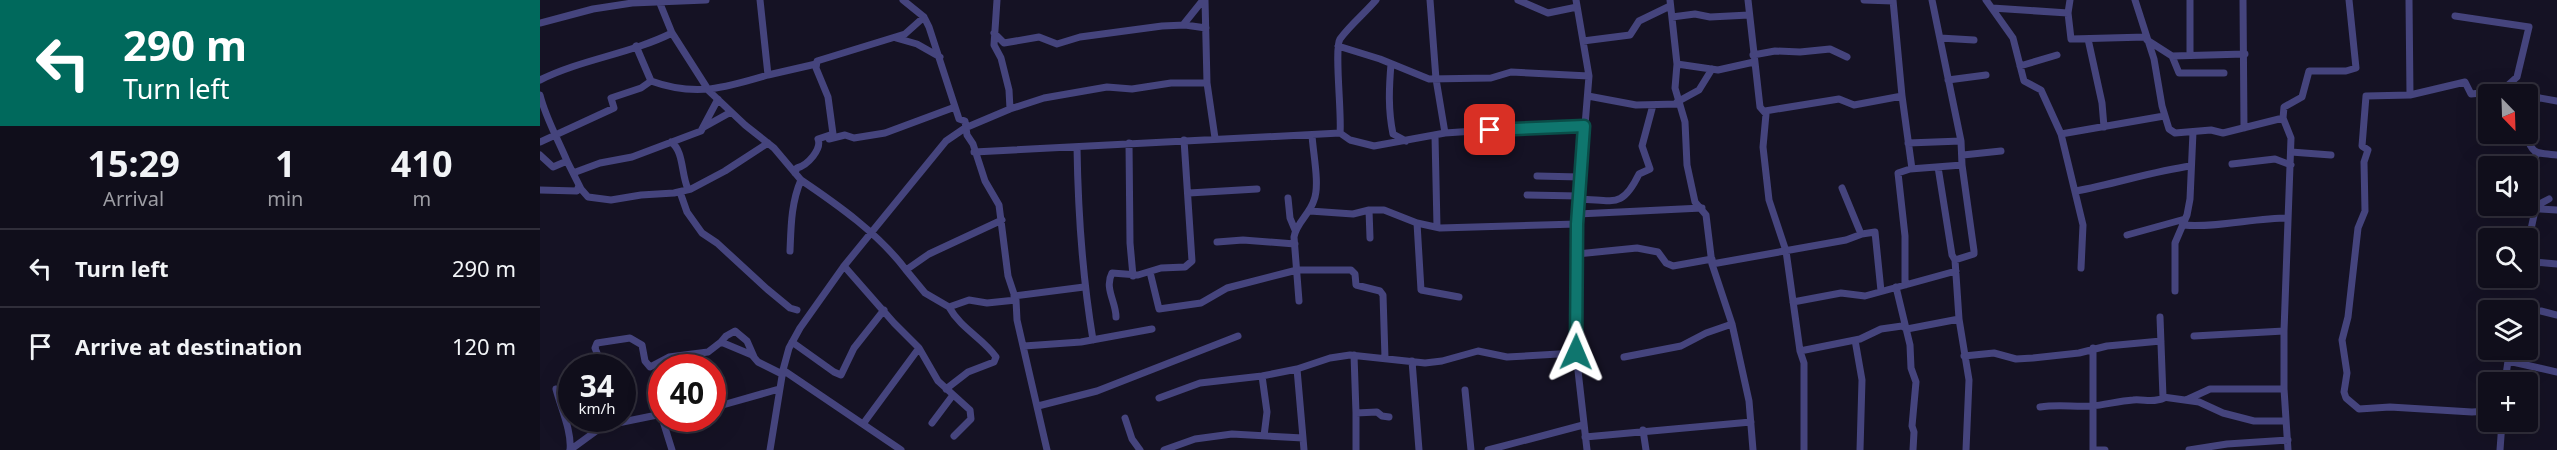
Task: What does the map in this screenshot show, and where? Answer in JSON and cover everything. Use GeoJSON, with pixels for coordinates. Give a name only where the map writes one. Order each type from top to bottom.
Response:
{"type":"FeatureCollection","features":[{"type":"Feature","properties":{"kind":"street"},"geometry":{"type":"LineString","coordinates":[[540,23],[592,9],[659,1],[706,0]]}},
{"type":"Feature","properties":{"kind":"street"},"geometry":{"type":"LineString","coordinates":[[760,0],[768,75]]}},
{"type":"Feature","properties":{"kind":"street"},"geometry":{"type":"LineString","coordinates":[[903,0],[924,17],[940,57],[959,119],[965,121],[965,128],[976,152],[985,181],[999,205],[1008,276],[1015,298],[1017,320],[1047,450]]}},
{"type":"Feature","properties":{"kind":"street"},"geometry":{"type":"LineString","coordinates":[[997,0],[994,33],[996,52],[1001,58],[1010,90],[1010,109]]}},
{"type":"Feature","properties":{"kind":"street"},"geometry":{"type":"LineString","coordinates":[[1183,25],[1204,0]]}},
{"type":"Feature","properties":{"kind":"street"},"geometry":{"type":"LineString","coordinates":[[1204,0],[1207,83],[1215,138]]}},
{"type":"Feature","properties":{"kind":"street"},"geometry":{"type":"LineString","coordinates":[[1340,133],[1342,113],[1336,54],[1339,40],[1376,0]]}},
{"type":"Feature","properties":{"kind":"street"},"geometry":{"type":"LineString","coordinates":[[1430,0],[1436,79],[1445,133]]}},
{"type":"Feature","properties":{"kind":"street"},"geometry":{"type":"LineString","coordinates":[[1515,8],[1517,0],[1548,14],[1576,4],[1589,76],[1577,224],[1576,352],[1587,450]]}},
{"type":"Feature","properties":{"kind":"street"},"geometry":{"type":"LineString","coordinates":[[1748,0],[1753,58],[1761,106],[1765,111],[1763,147],[1769,200],[1786,251],[1800,351],[1804,363],[1804,450]]}},
{"type":"Feature","properties":{"kind":"street"},"geometry":{"type":"LineString","coordinates":[[1864,0],[1893,1],[1912,169]]}},
{"type":"Feature","properties":{"kind":"street"},"geometry":{"type":"LineString","coordinates":[[1932,0],[1961,141],[1974,254],[1955,260]]}},
{"type":"Feature","properties":{"kind":"street"},"geometry":{"type":"LineString","coordinates":[[1986,0],[2013,38],[2024,81],[2041,90],[2061,134],[2083,225],[2081,267]]}},
{"type":"Feature","properties":{"kind":"street"},"geometry":{"type":"LineString","coordinates":[[2070,0],[2068,13],[2072,39],[2146,38],[2172,56],[2180,73],[2224,73]]}},
{"type":"Feature","properties":{"kind":"street"},"geometry":{"type":"LineString","coordinates":[[2135,0],[2154,59],[2164,116],[2169,129],[2175,133],[2211,130],[2223,133],[2283,118]]}},
{"type":"Feature","properties":{"kind":"street"},"geometry":{"type":"LineString","coordinates":[[2190,0],[2190,55]]}},
{"type":"Feature","properties":{"kind":"street"},"geometry":{"type":"LineString","coordinates":[[2243,0],[2244,128]]}},
{"type":"Feature","properties":{"kind":"street"},"geometry":{"type":"LineString","coordinates":[[2288,450],[2285,421],[2284,331],[2291,138],[2283,118],[2284,107],[2302,97],[2309,71],[2346,71],[2356,68],[2349,0]]}},
{"type":"Feature","properties":{"kind":"street"},"geometry":{"type":"LineString","coordinates":[[2409,0],[2410,95]]}},
{"type":"Feature","properties":{"kind":"street"},"geometry":{"type":"LineString","coordinates":[[659,1],[672,33],[709,91],[768,143],[801,180],[872,232],[925,293],[949,307],[959,323],[981,340],[996,357],[994,362],[960,377],[946,389]]}},
{"type":"Feature","properties":{"kind":"street"},"geometry":{"type":"LineString","coordinates":[[1582,41],[1630,35],[1639,21],[1670,3],[1677,64],[1675,88],[1685,122],[1687,165],[1695,202],[1706,215],[1712,262],[1732,324],[1749,401],[1753,450]]}},
{"type":"Feature","properties":{"kind":"street"},"geometry":{"type":"LineString","coordinates":[[1992,8],[2068,13]]}},
{"type":"Feature","properties":{"kind":"street"},"geometry":{"type":"LineString","coordinates":[[1672,17],[1695,14],[1710,17],[1749,15]]}},
{"type":"Feature","properties":{"kind":"street"},"geometry":{"type":"LineString","coordinates":[[2455,16],[2529,27],[2517,77],[2510,84]]}},
{"type":"Feature","properties":{"kind":"street"},"geometry":{"type":"LineString","coordinates":[[651,81],[682,90],[709,91],[816,64],[820,59],[896,38],[909,32],[924,17]]}},
{"type":"Feature","properties":{"kind":"street"},"geometry":{"type":"LineString","coordinates":[[994,33],[1004,43],[1039,37],[1057,44],[1080,37],[1183,25],[1206,27]]}},
{"type":"Feature","properties":{"kind":"street"},"geometry":{"type":"LineString","coordinates":[[540,80],[589,60],[636,46],[648,45],[672,33]]}},
{"type":"Feature","properties":{"kind":"street"},"geometry":{"type":"LineString","coordinates":[[896,38],[916,44],[940,57]]}},
{"type":"Feature","properties":{"kind":"street"},"geometry":{"type":"LineString","coordinates":[[1940,38],[1974,40]]}},
{"type":"Feature","properties":{"kind":"street"},"geometry":{"type":"LineString","coordinates":[[2088,39],[2102,103],[2104,127]]}},
{"type":"Feature","properties":{"kind":"street"},"geometry":{"type":"LineString","coordinates":[[636,46],[651,81]]}},
{"type":"Feature","properties":{"kind":"street"},"geometry":{"type":"LineString","coordinates":[[1338,46],[1429,79],[1491,78],[1510,72],[1589,76]]}},
{"type":"Feature","properties":{"kind":"street"},"geometry":{"type":"LineString","coordinates":[[1677,64],[1718,70],[1775,51],[1800,52],[1830,49],[1847,57]]}},
{"type":"Feature","properties":{"kind":"street"},"geometry":{"type":"LineString","coordinates":[[2172,56],[2245,54]]}},
{"type":"Feature","properties":{"kind":"street"},"geometry":{"type":"LineString","coordinates":[[2020,66],[2057,55]]}},
{"type":"Feature","properties":{"kind":"street"},"geometry":{"type":"LineString","coordinates":[[795,173],[797,168],[809,163],[820,142],[818,139],[833,134],[828,97],[816,64]]}},
{"type":"Feature","properties":{"kind":"street"},"geometry":{"type":"LineString","coordinates":[[1391,64],[1388,96],[1390,120],[1393,134],[1406,141]]}},
{"type":"Feature","properties":{"kind":"street"},"geometry":{"type":"LineString","coordinates":[[1588,96],[1636,105],[1678,103],[1699,90],[1712,69]]}},
{"type":"Feature","properties":{"kind":"street"},"geometry":{"type":"LineString","coordinates":[[1948,80],[1986,75]]}},
{"type":"Feature","properties":{"kind":"street"},"geometry":{"type":"LineString","coordinates":[[540,142],[614,108],[611,98],[641,88],[651,81]]}},
{"type":"Feature","properties":{"kind":"street"},"geometry":{"type":"LineString","coordinates":[[770,450],[782,372],[792,342],[844,266],[946,141],[965,128],[1044,98],[1107,87],[1132,89],[1172,82],[1207,83]]}},
{"type":"Feature","properties":{"kind":"street"},"geometry":{"type":"LineString","coordinates":[[2478,93],[2471,94],[2465,82],[2410,95],[2366,96],[2362,146],[2368,150],[2364,162],[2365,211],[2358,228],[2348,316],[2342,340],[2348,373],[2344,392],[2346,398],[2359,409],[2390,407],[2478,411]]}},
{"type":"Feature","properties":{"kind":"street"},"geometry":{"type":"LineString","coordinates":[[540,95],[553,135],[559,142],[579,185],[588,197],[611,200],[680,192],[725,171],[768,143]]}},
{"type":"Feature","properties":{"kind":"street"},"geometry":{"type":"LineString","coordinates":[[1765,111],[1839,99],[1854,105],[1902,96]]}},
{"type":"Feature","properties":{"kind":"street"},"geometry":{"type":"LineString","coordinates":[[2538,98],[2557,101]]}},
{"type":"Feature","properties":{"kind":"street"},"geometry":{"type":"LineString","coordinates":[[704,127],[718,99]]}},
{"type":"Feature","properties":{"kind":"street"},"geometry":{"type":"LineString","coordinates":[[1527,195],[1618,200],[1630,193],[1639,174],[1650,169],[1642,146],[1653,105]]}},
{"type":"Feature","properties":{"kind":"street"},"geometry":{"type":"LineString","coordinates":[[820,142],[845,135],[855,138],[885,133],[956,106]]}},
{"type":"Feature","properties":{"kind":"street"},"geometry":{"type":"LineString","coordinates":[[573,173],[600,163],[632,157],[671,142],[731,112]]}},
{"type":"Feature","properties":{"kind":"street"},"geometry":{"type":"LineString","coordinates":[[2061,134],[2164,116]]}},
{"type":"Feature","properties":{"kind":"street"},"geometry":{"type":"LineString","coordinates":[[976,152],[1340,133],[1350,140],[1368,146],[1445,133],[1547,126],[1584,126]]}},
{"type":"Feature","properties":{"kind":"street"},"geometry":{"type":"LineString","coordinates":[[2175,291],[2175,243],[2190,199],[2193,132]]}},
{"type":"Feature","properties":{"kind":"street"},"geometry":{"type":"LineString","coordinates":[[1295,230],[1310,211],[1317,185],[1312,157],[1312,135]]}},
{"type":"Feature","properties":{"kind":"street"},"geometry":{"type":"LineString","coordinates":[[1435,136],[1437,227]]}},
{"type":"Feature","properties":{"kind":"street"},"geometry":{"type":"LineString","coordinates":[[1116,318],[1116,308],[1110,294],[1110,277],[1117,272],[1133,276],[1161,268],[1185,267],[1192,261],[1184,140]]}},
{"type":"Feature","properties":{"kind":"street"},"geometry":{"type":"LineString","coordinates":[[1908,143],[1961,141]]}},
{"type":"Feature","properties":{"kind":"street"},"geometry":{"type":"LineString","coordinates":[[671,142],[681,156],[683,177],[688,189]]}},
{"type":"Feature","properties":{"kind":"street"},"geometry":{"type":"LineString","coordinates":[[1130,143],[1130,243],[1133,276]]}},
{"type":"Feature","properties":{"kind":"street"},"geometry":{"type":"LineString","coordinates":[[2529,144],[2536,153],[2557,155]]}},
{"type":"Feature","properties":{"kind":"street"},"geometry":{"type":"LineString","coordinates":[[1077,147],[1078,233],[1084,287],[1094,340]]}},
{"type":"Feature","properties":{"kind":"street"},"geometry":{"type":"LineString","coordinates":[[1963,155],[2001,151]]}},
{"type":"Feature","properties":{"kind":"street"},"geometry":{"type":"LineString","coordinates":[[2291,152],[2331,155]]}},
{"type":"Feature","properties":{"kind":"street"},"geometry":{"type":"LineString","coordinates":[[540,155],[553,167],[567,161]]}},
{"type":"Feature","properties":{"kind":"street"},"geometry":{"type":"LineString","coordinates":[[2232,164],[2275,159],[2291,165]]}},
{"type":"Feature","properties":{"kind":"street"},"geometry":{"type":"LineString","coordinates":[[1905,285],[1905,236],[1898,173],[1912,169],[1962,165]]}},
{"type":"Feature","properties":{"kind":"street"},"geometry":{"type":"LineString","coordinates":[[2076,191],[2117,184],[2171,168],[2191,166]]}},
{"type":"Feature","properties":{"kind":"street"},"geometry":{"type":"LineString","coordinates":[[1938,167],[1952,255],[1955,260],[1959,319],[1969,380],[1966,450]]}},
{"type":"Feature","properties":{"kind":"street"},"geometry":{"type":"LineString","coordinates":[[1537,176],[1580,177]]}},
{"type":"Feature","properties":{"kind":"street"},"geometry":{"type":"LineString","coordinates":[[790,251],[791,219],[796,191],[801,180]]}},
{"type":"Feature","properties":{"kind":"street"},"geometry":{"type":"LineString","coordinates":[[540,190],[577,191],[579,185]]}},
{"type":"Feature","properties":{"kind":"street"},"geometry":{"type":"LineString","coordinates":[[1189,193],[1257,189]]}},
{"type":"Feature","properties":{"kind":"street"},"geometry":{"type":"LineString","coordinates":[[1842,189],[1861,234]]}},
{"type":"Feature","properties":{"kind":"street"},"geometry":{"type":"LineString","coordinates":[[680,192],[687,212],[702,233],[717,243],[790,308],[797,310]]}},
{"type":"Feature","properties":{"kind":"street"},"geometry":{"type":"LineString","coordinates":[[1288,198],[1290,218],[1295,230],[1299,302]]}},
{"type":"Feature","properties":{"kind":"street"},"geometry":{"type":"LineString","coordinates":[[2538,205],[2549,199]]}},
{"type":"Feature","properties":{"kind":"street"},"geometry":{"type":"LineString","coordinates":[[1578,214],[1702,208]]}},
{"type":"Feature","properties":{"kind":"street"},"geometry":{"type":"LineString","coordinates":[[2538,208],[2557,210]]}},
{"type":"Feature","properties":{"kind":"street"},"geometry":{"type":"LineString","coordinates":[[1310,211],[1353,214],[1369,210],[1384,210],[1417,223],[1437,227],[1577,224]]}},
{"type":"Feature","properties":{"kind":"street"},"geometry":{"type":"LineString","coordinates":[[1369,210],[1370,238]]}},
{"type":"Feature","properties":{"kind":"street"},"geometry":{"type":"LineString","coordinates":[[2127,235],[2184,222],[2199,227],[2263,218],[2288,218]]}},
{"type":"Feature","properties":{"kind":"street"},"geometry":{"type":"LineString","coordinates":[[906,270],[934,251],[1002,219]]}},
{"type":"Feature","properties":{"kind":"street"},"geometry":{"type":"LineString","coordinates":[[1417,223],[1421,290],[1459,297]]}},
{"type":"Feature","properties":{"kind":"street"},"geometry":{"type":"LineString","coordinates":[[1577,254],[1636,248],[1658,252],[1666,263],[1673,266],[1786,251],[1875,232],[1881,291]]}},
{"type":"Feature","properties":{"kind":"street"},"geometry":{"type":"LineString","coordinates":[[1217,242],[1243,240],[1295,244]]}},
{"type":"Feature","properties":{"kind":"street"},"geometry":{"type":"LineString","coordinates":[[2538,262],[2557,264]]}},
{"type":"Feature","properties":{"kind":"street"},"geometry":{"type":"LineString","coordinates":[[844,266],[920,348],[932,373],[970,410],[971,419],[954,436]]}},
{"type":"Feature","properties":{"kind":"street"},"geometry":{"type":"LineString","coordinates":[[1150,272],[1160,309],[1202,303],[1227,288],[1298,270],[1351,270],[1358,287],[1382,293],[1385,358]]}},
{"type":"Feature","properties":{"kind":"street"},"geometry":{"type":"LineString","coordinates":[[1793,302],[1841,293],[1865,296],[1956,271]]}},
{"type":"Feature","properties":{"kind":"street"},"geometry":{"type":"LineString","coordinates":[[949,307],[969,300],[987,303],[1084,287]]}},
{"type":"Feature","properties":{"kind":"street"},"geometry":{"type":"LineString","coordinates":[[1896,287],[1907,329],[1911,368],[1916,382],[1912,426],[1913,450]]}},
{"type":"Feature","properties":{"kind":"street"},"geometry":{"type":"LineString","coordinates":[[792,342],[841,375],[854,348],[884,310]]}},
{"type":"Feature","properties":{"kind":"street"},"geometry":{"type":"LineString","coordinates":[[2541,311],[2557,315]]}},
{"type":"Feature","properties":{"kind":"street"},"geometry":{"type":"LineString","coordinates":[[2160,317],[2162,395],[2164,398]]}},
{"type":"Feature","properties":{"kind":"street"},"geometry":{"type":"LineString","coordinates":[[1800,351],[1855,340],[1881,329],[1902,326],[1907,329],[1959,319]]}},
{"type":"Feature","properties":{"kind":"street"},"geometry":{"type":"LineString","coordinates":[[1624,357],[1680,346],[1732,324]]}},
{"type":"Feature","properties":{"kind":"street"},"geometry":{"type":"LineString","coordinates":[[1024,346],[1094,340],[1152,329]]}},
{"type":"Feature","properties":{"kind":"street"},"geometry":{"type":"LineString","coordinates":[[597,354],[595,348],[597,343],[630,338],[640,343],[645,361],[650,367],[669,357],[708,352],[735,331],[747,341],[758,362],[782,372],[901,450]]}},
{"type":"Feature","properties":{"kind":"street"},"geometry":{"type":"LineString","coordinates":[[2194,336],[2284,331]]}},
{"type":"Feature","properties":{"kind":"street"},"geometry":{"type":"LineString","coordinates":[[1038,406],[1097,391],[1238,336]]}},
{"type":"Feature","properties":{"kind":"street"},"geometry":{"type":"LineString","coordinates":[[1855,340],[1862,380],[1860,450]]}},
{"type":"Feature","properties":{"kind":"street"},"geometry":{"type":"LineString","coordinates":[[1964,356],[1994,353],[2016,358],[2034,358],[2079,353],[2093,348],[2161,341]]}},
{"type":"Feature","properties":{"kind":"street"},"geometry":{"type":"LineString","coordinates":[[721,342],[754,357]]}},
{"type":"Feature","properties":{"kind":"street"},"geometry":{"type":"LineString","coordinates":[[863,424],[920,348]]}},
{"type":"Feature","properties":{"kind":"street"},"geometry":{"type":"LineString","coordinates":[[2093,348],[2094,450],[2105,450]]}},
{"type":"Feature","properties":{"kind":"street"},"geometry":{"type":"LineString","coordinates":[[1159,398],[1207,382],[1262,376],[1297,369],[1338,356],[1442,361],[1478,351],[1507,357],[1576,352]]}},
{"type":"Feature","properties":{"kind":"street"},"geometry":{"type":"LineString","coordinates":[[1354,355],[1356,450]]}},
{"type":"Feature","properties":{"kind":"street"},"geometry":{"type":"LineString","coordinates":[[1412,361],[1419,450]]}},
{"type":"Feature","properties":{"kind":"street"},"geometry":{"type":"LineString","coordinates":[[2506,372],[2508,361],[2557,372]]}},
{"type":"Feature","properties":{"kind":"street"},"geometry":{"type":"LineString","coordinates":[[1297,369],[1304,450]]}},
{"type":"Feature","properties":{"kind":"street"},"geometry":{"type":"LineString","coordinates":[[1262,376],[1267,412],[1264,436]]}},
{"type":"Feature","properties":{"kind":"street"},"geometry":{"type":"LineString","coordinates":[[556,389],[564,420],[572,436],[570,450]]}},
{"type":"Feature","properties":{"kind":"street"},"geometry":{"type":"LineString","coordinates":[[726,404],[779,389]]}},
{"type":"Feature","properties":{"kind":"street"},"geometry":{"type":"LineString","coordinates":[[2184,400],[2210,389],[2284,389]]}},
{"type":"Feature","properties":{"kind":"street"},"geometry":{"type":"LineString","coordinates":[[1465,390],[1471,450]]}},
{"type":"Feature","properties":{"kind":"street"},"geometry":{"type":"LineString","coordinates":[[932,423],[953,395]]}},
{"type":"Feature","properties":{"kind":"street"},"geometry":{"type":"LineString","coordinates":[[2040,407],[2057,404],[2069,407],[2093,406],[2134,400],[2157,401],[2164,398],[2199,402],[2223,413],[2254,420],[2285,421]]}},
{"type":"Feature","properties":{"kind":"street"},"geometry":{"type":"LineString","coordinates":[[1356,413],[1377,412],[1389,417]]}},
{"type":"Feature","properties":{"kind":"street"},"geometry":{"type":"LineString","coordinates":[[1125,418],[1132,439],[1140,450]]}},
{"type":"Feature","properties":{"kind":"street"},"geometry":{"type":"LineString","coordinates":[[1585,437],[1751,422]]}},
{"type":"Feature","properties":{"kind":"street"},"geometry":{"type":"LineString","coordinates":[[1488,450],[1583,425]]}},
{"type":"Feature","properties":{"kind":"street"},"geometry":{"type":"LineString","coordinates":[[1643,430],[1646,450]]}},
{"type":"Feature","properties":{"kind":"street"},"geometry":{"type":"LineString","coordinates":[[570,450],[595,432]]}},
{"type":"Feature","properties":{"kind":"street"},"geometry":{"type":"LineString","coordinates":[[666,432],[672,450]]}},
{"type":"Feature","properties":{"kind":"street"},"geometry":{"type":"LineString","coordinates":[[2500,450],[2501,432]]}},
{"type":"Feature","properties":{"kind":"street"},"geometry":{"type":"LineString","coordinates":[[1164,450],[1213,436],[1232,434],[1303,438]]}},
{"type":"Feature","properties":{"kind":"street"},"geometry":{"type":"LineString","coordinates":[[2189,450],[2227,444],[2288,440]]}},
{"type":"Feature","properties":{"kind":"route"},"geometry":{"type":"LineString","coordinates":[[1490,130],[1584,126],[1577,224],[1576,352]]}}]}
